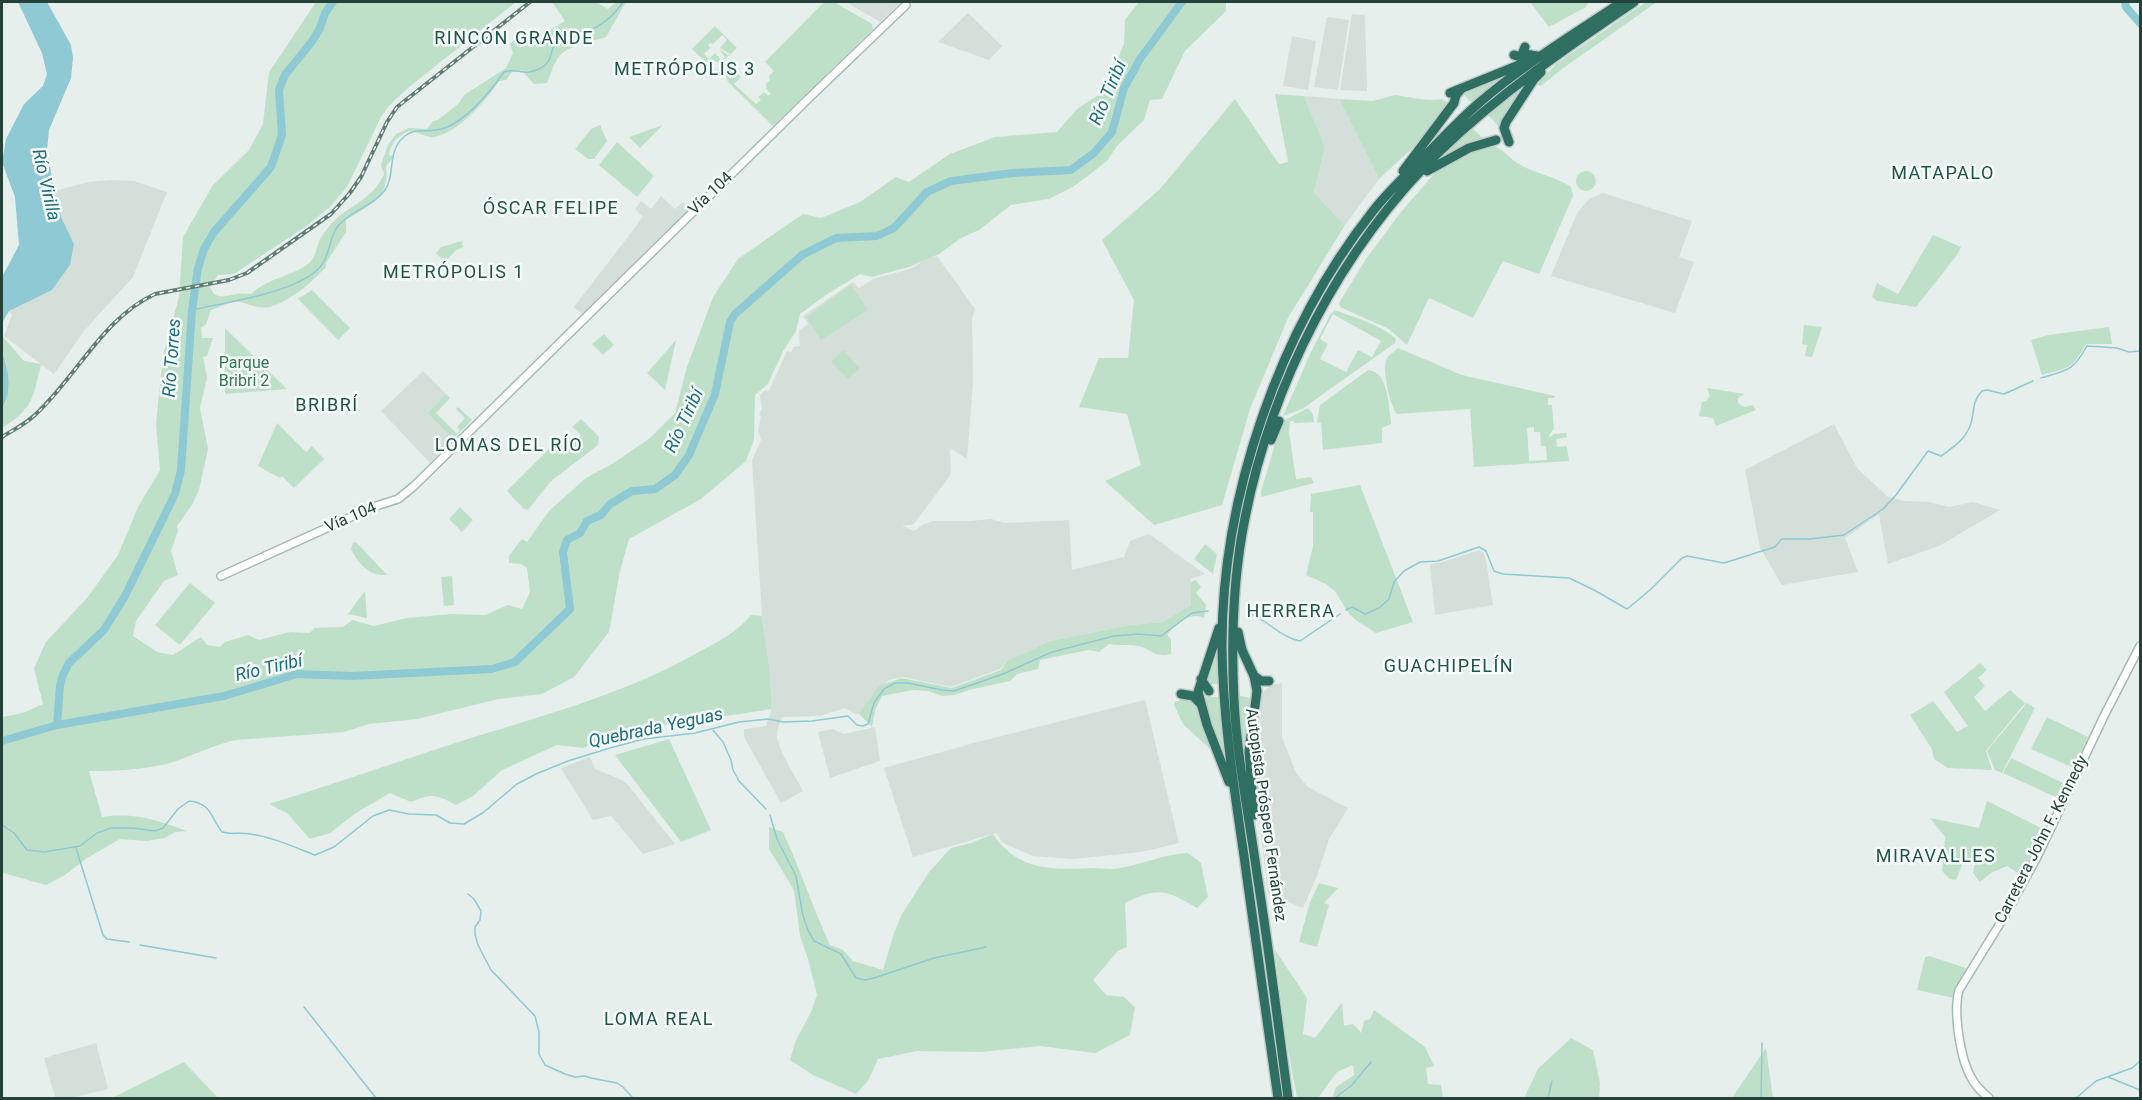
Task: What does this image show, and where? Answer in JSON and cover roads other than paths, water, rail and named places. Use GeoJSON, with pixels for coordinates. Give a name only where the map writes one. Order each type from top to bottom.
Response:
{"type":"FeatureCollection","features":[{"type":"Feature","properties":{"kind":"highway","name":"Autopista Próspero Fernández"},"geometry":{"type":"LineString","coordinates":[[1278,1098],[1226,726],[1222,645],[1228,556],[1252,452],[1275,382],[1303,321],[1334,267],[1382,200],[1483,106],[1580,30],[1622,2]]}},
{"type":"Feature","properties":{"kind":"highway","name":"Autopista Próspero Fernández"},"geometry":{"type":"LineString","coordinates":[[1483,106],[1634,2]]}},
{"type":"Feature","properties":{"kind":"highway"},"geometry":{"type":"LineString","coordinates":[[1382,200],[1448,112],[1452,98],[1464,86],[1533,58],[1580,30]]}},
{"type":"Feature","properties":{"kind":"highway"},"geometry":{"type":"LineString","coordinates":[[1509,142],[1504,128],[1524,94],[1534,79],[1569,46]]}},
{"type":"Feature","properties":{"kind":"highway"},"geometry":{"type":"LineString","coordinates":[[1525,47],[1523,52],[1533,58]]}},
{"type":"Feature","properties":{"kind":"highway"},"geometry":{"type":"LineString","coordinates":[[1514,55],[1533,58]]}},
{"type":"Feature","properties":{"kind":"highway"},"geometry":{"type":"LineString","coordinates":[[1452,98],[1470,107]]}},
{"type":"Feature","properties":{"kind":"highway","name":"Autopista Próspero Fernández"},"geometry":{"type":"LineString","coordinates":[[1288,1098],[1236,727],[1233,673],[1235,597],[1243,527],[1252,484],[1276,410],[1306,336],[1352,259],[1392,204],[1462,124]]}},
{"type":"Feature","properties":{"kind":"highway"},"geometry":{"type":"LineString","coordinates":[[1392,204],[1430,168],[1469,148],[1496,140]]}},
{"type":"Feature","properties":{"kind":"highway"},"geometry":{"type":"LineString","coordinates":[[1252,484],[1279,421]]}},
{"type":"Feature","properties":{"kind":"highway"},"geometry":{"type":"LineString","coordinates":[[1225,590],[1217,635],[1198,688],[1201,704],[1232,789],[1240,832]]}},
{"type":"Feature","properties":{"kind":"highway"},"geometry":{"type":"LineString","coordinates":[[1235,597],[1238,639],[1254,676],[1257,691],[1249,760],[1264,914]]}},
{"type":"Feature","properties":{"kind":"highway"},"geometry":{"type":"LineString","coordinates":[[1254,676],[1261,681],[1269,681]]}},
{"type":"Feature","properties":{"kind":"highway"},"geometry":{"type":"LineString","coordinates":[[1202,679],[1209,691]]}},
{"type":"Feature","properties":{"kind":"highway"},"geometry":{"type":"LineString","coordinates":[[1247,687],[1256,702]]}},
{"type":"Feature","properties":{"kind":"highway"},"geometry":{"type":"LineString","coordinates":[[1181,694],[1193,696],[1201,704]]}},
{"type":"Feature","properties":{"kind":"main road","name":"Vía 104"},"geometry":{"type":"LineString","coordinates":[[221,576],[373,507],[398,499],[457,446],[908,3]]}},
{"type":"Feature","properties":{"kind":"main road","name":"Carretera John F. Kennedy"},"geometry":{"type":"LineString","coordinates":[[1989,1098],[1976,1086],[1967,1070],[1957,1014],[1959,990],[2004,917],[2037,857],[2140,646]]}},
{"type":"Feature","properties":{"kind":"water","name":"Río Virilla"},"geometry":{"type":"Polygon","coordinates":[[[18,2],[47,2],[71,45],[73,58],[71,78],[49,130],[47,150],[55,195],[62,219],[74,244],[70,265],[52,290],[9,311],[2,323],[2,277],[19,245],[15,197],[2,162],[6,139],[24,104],[43,86],[47,74],[42,53],[18,2]]]}},
{"type":"Feature","properties":{"kind":"water"},"geometry":{"type":"Polygon","coordinates":[[[2,352],[8,388],[2,409],[2,352]]]}},
{"type":"Feature","properties":{"kind":"waterway","name":"Río Torres"},"geometry":{"type":"LineString","coordinates":[[57,725],[60,686],[69,663],[104,630],[125,596],[175,494],[181,470],[192,310],[198,268],[204,249],[214,232],[271,167],[282,135],[279,90],[285,75],[313,40],[325,13],[333,2]]}},
{"type":"Feature","properties":{"kind":"waterway"},"geometry":{"type":"LineString","coordinates":[[192,310],[278,290],[309,276],[323,263],[338,226],[349,216],[375,200],[385,190],[395,149],[405,136],[416,131],[436,130],[456,122],[475,107],[504,72],[529,72],[539,69],[548,61],[557,38],[569,32],[589,30],[601,25],[623,2]]}},
{"type":"Feature","properties":{"kind":"waterway","name":"Río Tiribí"},"geometry":{"type":"LineString","coordinates":[[2,741],[57,725],[224,696],[297,674],[352,676],[492,669],[515,662],[570,609],[563,552],[567,540],[580,533],[587,521],[601,515],[610,504],[632,491],[655,489],[675,475],[689,455],[715,394],[730,322],[735,314],[802,255],[836,238],[877,236],[894,228],[927,192],[951,181],[1013,173],[1071,170],[1094,153],[1112,132],[1124,88],[1140,59],[1182,2]]}},
{"type":"Feature","properties":{"kind":"waterway"},"geometry":{"type":"LineString","coordinates":[[2125,2],[2126,7],[2140,23]]}},
{"type":"Feature","properties":{"kind":"waterway","name":"Quebrada Yeguas"},"geometry":{"type":"LineString","coordinates":[[2041,378],[2069,368],[2078,360],[2087,346],[2117,348],[2129,352],[2140,351]]}},
{"type":"Feature","properties":{"kind":"waterway","name":"Quebrada Yeguas"},"geometry":{"type":"LineString","coordinates":[[1346,610],[1352,607],[1365,614],[1379,608],[1389,599],[1394,582],[1404,571],[1420,562],[1438,561],[1479,547],[1486,551],[1494,571],[1503,574],[1569,578],[1627,609],[1682,558],[1687,556],[1724,563],[1775,547],[1782,539],[1810,539],[1844,535],[1883,509],[1928,451],[1941,456],[1961,440],[1972,422],[1975,404],[1982,391],[2004,394],[2033,381]]}},
{"type":"Feature","properties":{"kind":"waterway","name":"Quebrada Yeguas"},"geometry":{"type":"LineString","coordinates":[[2,825],[14,833],[27,850],[44,852],[80,846],[97,833],[111,828],[155,831],[163,828],[178,809],[189,801],[206,807],[222,832],[267,837],[315,855],[334,847],[373,816],[389,810],[409,814],[436,815],[450,823],[464,824],[484,812],[517,784],[536,774],[610,748],[644,739],[695,733],[739,722],[768,719],[783,722],[812,721],[848,716],[857,725],[863,726],[868,724],[874,703],[884,689],[895,683],[954,691],[1003,674],[1052,652],[1114,636],[1138,634],[1161,636],[1192,613],[1208,611]]}},
{"type":"Feature","properties":{"kind":"waterway","name":"Quebrada Yeguas"},"geometry":{"type":"LineString","coordinates":[[1246,612],[1260,618],[1286,636],[1300,641],[1340,614]]}},
{"type":"Feature","properties":{"kind":"waterway"},"geometry":{"type":"LineString","coordinates":[[713,730],[723,742],[739,781],[766,809]]}},
{"type":"Feature","properties":{"kind":"waterway"},"geometry":{"type":"LineString","coordinates":[[770,815],[777,839],[796,876],[803,916],[808,930],[814,941],[841,954],[856,978],[865,980],[874,978],[934,958],[986,947]]}},
{"type":"Feature","properties":{"kind":"waterway"},"geometry":{"type":"LineString","coordinates":[[76,848],[103,935],[107,939],[129,942]]}},
{"type":"Feature","properties":{"kind":"waterway"},"geometry":{"type":"LineString","coordinates":[[468,894],[481,911],[480,920],[475,927],[478,945],[491,970],[535,1016],[539,1032],[539,1054],[545,1065],[575,1077],[585,1076],[617,1083],[633,1098]]}},
{"type":"Feature","properties":{"kind":"waterway"},"geometry":{"type":"LineString","coordinates":[[140,945],[216,958]]}},
{"type":"Feature","properties":{"kind":"waterway"},"geometry":{"type":"LineString","coordinates":[[304,1007],[376,1098]]}},
{"type":"Feature","properties":{"kind":"waterway"},"geometry":{"type":"LineString","coordinates":[[1761,1098],[1762,1043]]}},
{"type":"Feature","properties":{"kind":"waterway"},"geometry":{"type":"LineString","coordinates":[[2076,1098],[2096,1081],[2132,1068],[2140,1061]]}},
{"type":"Feature","properties":{"kind":"waterway"},"geometry":{"type":"LineString","coordinates":[[1335,1098],[1352,1085],[1371,1062]]}},
{"type":"Feature","properties":{"kind":"waterway"},"geometry":{"type":"LineString","coordinates":[[2108,1077],[2140,1090]]}},
{"type":"Feature","properties":{"kind":"waterway"},"geometry":{"type":"LineString","coordinates":[[1548,1098],[1552,1081]]}},
{"type":"Feature","properties":{"kind":"railway"},"geometry":{"type":"LineString","coordinates":[[2,437],[36,414],[51,399],[105,332],[137,304],[155,294],[229,280],[247,273],[331,214],[361,177],[387,122],[397,107],[530,2]]}},
{"type":"Feature","properties":{"kind":"district","name":"RINCÓN GRANDE"},"geometry":{"type":"Point","coordinates":[514,39]}},
{"type":"Feature","properties":{"kind":"district","name":"METRÓPOLIS 3"},"geometry":{"type":"Point","coordinates":[685,70]}},
{"type":"Feature","properties":{"kind":"district","name":"MATAPALO"},"geometry":{"type":"Point","coordinates":[1943,174]}},
{"type":"Feature","properties":{"kind":"district","name":"ÓSCAR FELIPE"},"geometry":{"type":"Point","coordinates":[551,209]}},
{"type":"Feature","properties":{"kind":"district","name":"METRÓPOLIS 1"},"geometry":{"type":"Point","coordinates":[454,273]}},
{"type":"Feature","properties":{"kind":"district","name":"BRIBRÍ"},"geometry":{"type":"Point","coordinates":[327,406]}},
{"type":"Feature","properties":{"kind":"district","name":"LOMAS DEL RÍO"},"geometry":{"type":"Point","coordinates":[509,446]}},
{"type":"Feature","properties":{"kind":"district","name":"HERRERA"},"geometry":{"type":"Point","coordinates":[1291,612]}},
{"type":"Feature","properties":{"kind":"district","name":"GUACHIPELÍN"},"geometry":{"type":"Point","coordinates":[1449,667]}},
{"type":"Feature","properties":{"kind":"district","name":"MIRAVALLES"},"geometry":{"type":"Point","coordinates":[1936,857]}},
{"type":"Feature","properties":{"kind":"district","name":"LOMA REAL"},"geometry":{"type":"Point","coordinates":[659,1020]}},
{"type":"Feature","properties":{"kind":"park label","name":"Parque Bribri 2"},"geometry":{"type":"Point","coordinates":[244,373]}}]}
